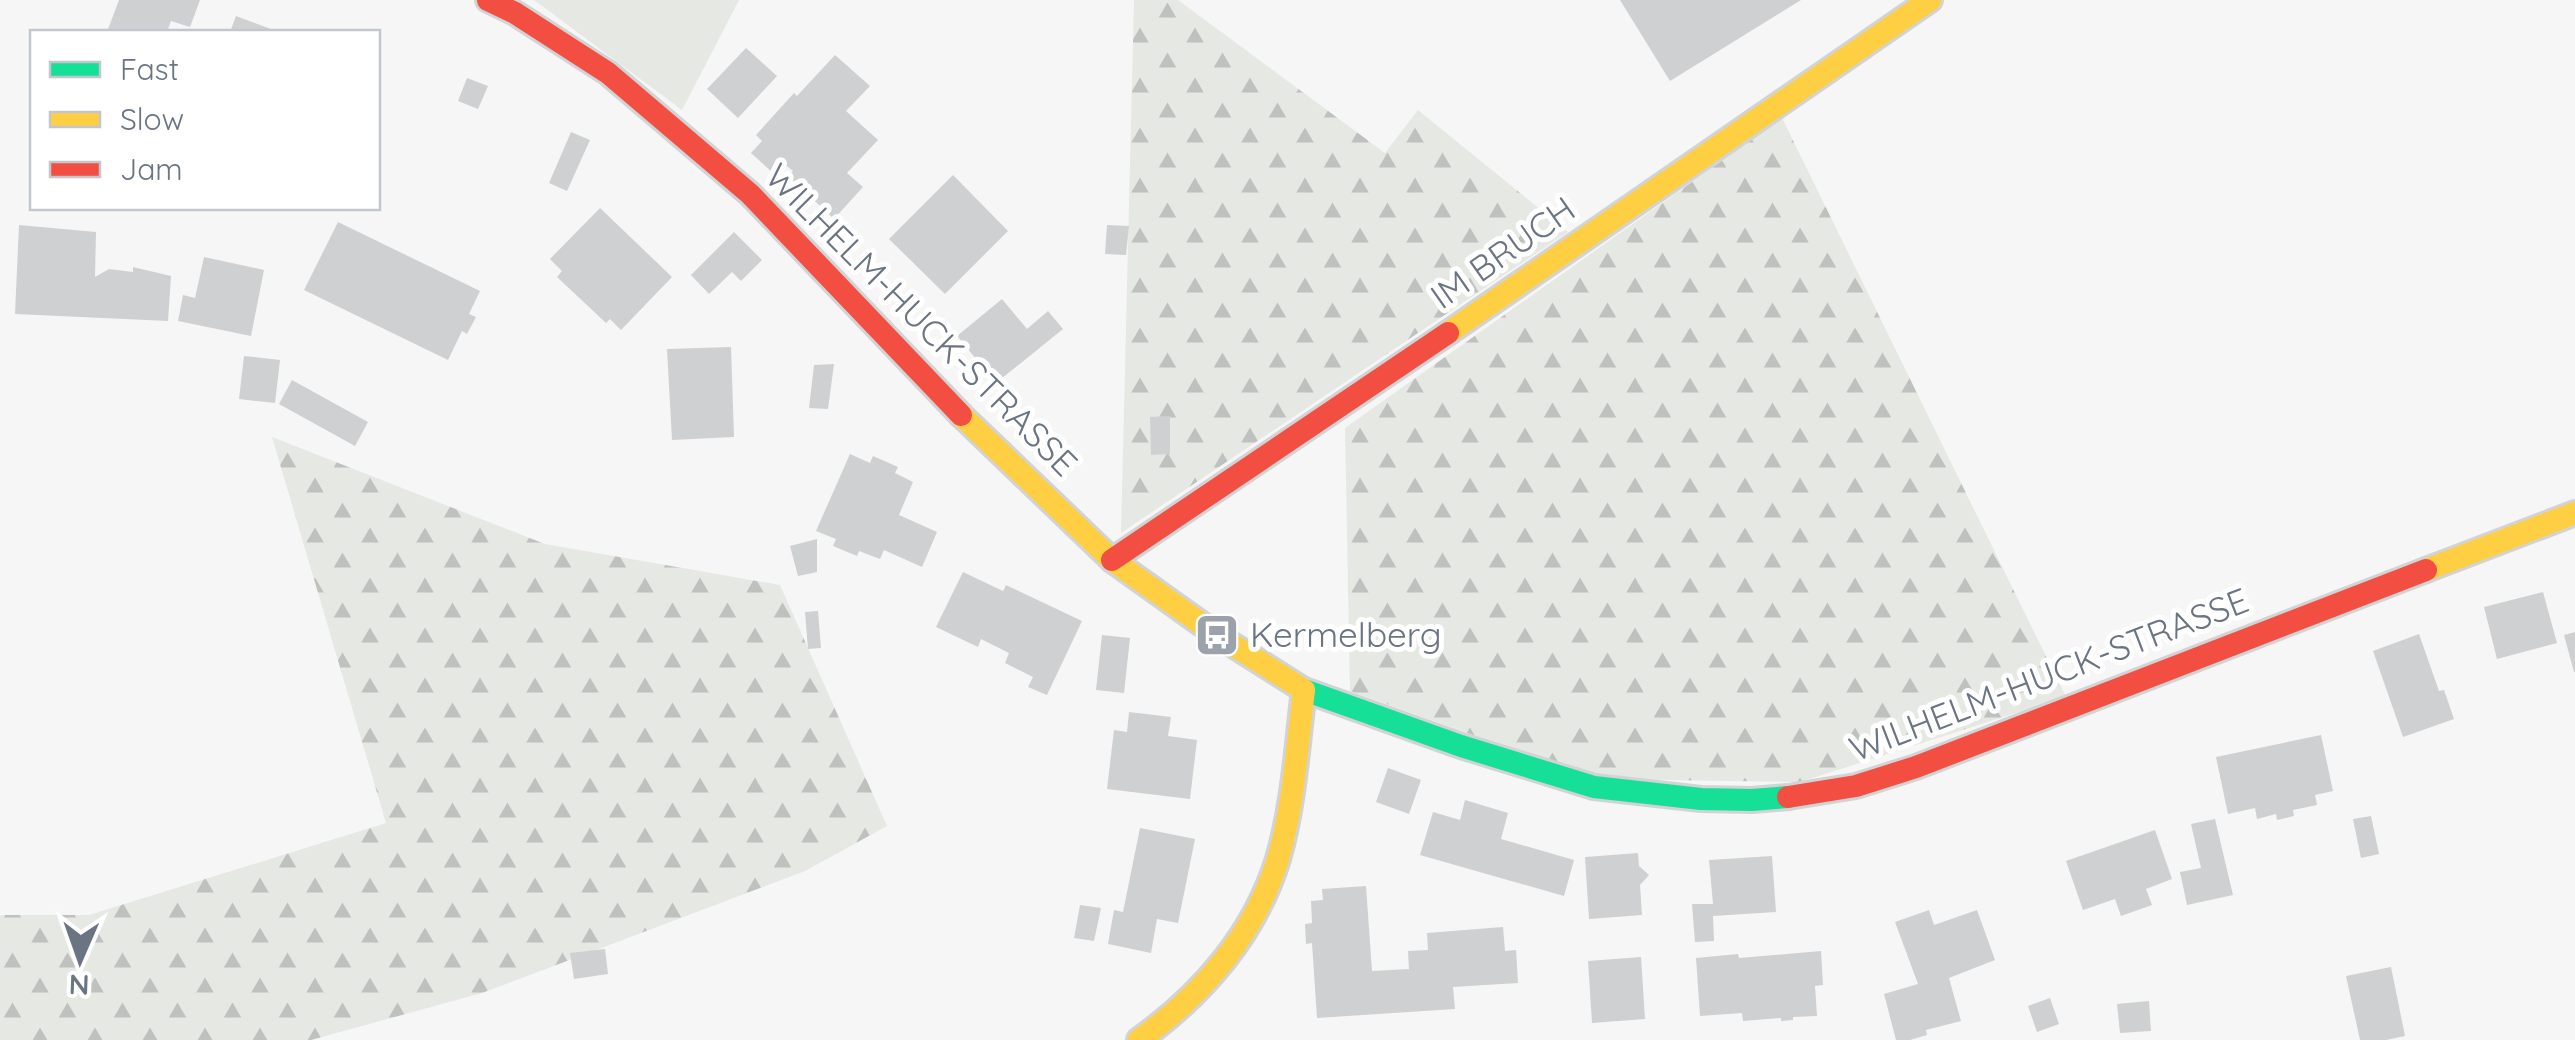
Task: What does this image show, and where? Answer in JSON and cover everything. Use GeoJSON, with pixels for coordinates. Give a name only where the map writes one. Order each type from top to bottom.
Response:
{"type":"FeatureCollection","features":[{"type":"Feature","properties":{"kind":"street","name":"WILHELM-HUCK-STRASSE"},"geometry":{"type":"LineString","coordinates":[[488,0],[608,73],[750,194],[968,423],[1112,560],[1217,636],[1304,690],[1461,746],[1594,787],[1701,799],[1752,800],[1856,786],[1916,767],[2575,513]]}},
{"type":"Feature","properties":{"kind":"street","name":"IM BRUCH"},"geometry":{"type":"LineString","coordinates":[[1112,560],[1930,0]]}},
{"type":"Feature","properties":{"kind":"street"},"geometry":{"type":"LineString","coordinates":[[1139,1040],[1206,983],[1256,909],[1273,872],[1285,831],[1304,690]]}},
{"type":"Feature","properties":{"kind":"green space"},"geometry":{"type":"Polygon","coordinates":[[[534,0],[739,0],[682,110],[534,0]]]}},
{"type":"Feature","properties":{"kind":"green space"},"geometry":{"type":"Polygon","coordinates":[[[1134,0],[1178,0],[1385,153],[1418,110],[1568,232],[1121,533],[1134,0]]]}},
{"type":"Feature","properties":{"kind":"green space"},"geometry":{"type":"Polygon","coordinates":[[[1782,118],[2066,697],[1800,782],[1596,779],[1350,691],[1345,428],[1782,118]]]}},
{"type":"Feature","properties":{"kind":"green space"},"geometry":{"type":"Polygon","coordinates":[[[272,437],[545,544],[780,585],[887,826],[805,871],[482,993],[311,1040],[0,1040],[0,915],[89,915],[386,823],[272,437]]]}},
{"type":"Feature","properties":{"kind":"building"},"geometry":{"type":"Polygon","coordinates":[[[119,0],[200,0],[190,27],[171,21],[168,30],[108,30],[119,0]]]}},
{"type":"Feature","properties":{"kind":"building"},"geometry":{"type":"Polygon","coordinates":[[[1620,0],[1801,0],[1670,81],[1620,0]]]}},
{"type":"Feature","properties":{"kind":"building"},"geometry":{"type":"Polygon","coordinates":[[[236,16],[274,30],[231,30],[236,16]]]}},
{"type":"Feature","properties":{"kind":"building"},"geometry":{"type":"Polygon","coordinates":[[[746,48],[777,76],[738,118],[707,89],[746,48]]]}},
{"type":"Feature","properties":{"kind":"building"},"geometry":{"type":"Polygon","coordinates":[[[835,55],[870,86],[846,111],[878,140],[847,173],[863,187],[834,219],[788,176],[793,171],[783,163],[774,174],[751,153],[762,141],[756,135],[835,55]]]}},
{"type":"Feature","properties":{"kind":"building"},"geometry":{"type":"Polygon","coordinates":[[[467,78],[488,86],[478,109],[458,101],[467,78]]]}},
{"type":"Feature","properties":{"kind":"building"},"geometry":{"type":"Polygon","coordinates":[[[571,132],[590,140],[567,191],[549,183],[571,132]]]}},
{"type":"Feature","properties":{"kind":"building"},"geometry":{"type":"Polygon","coordinates":[[[953,175],[1008,231],[945,294],[889,239],[953,175]]]}},
{"type":"Feature","properties":{"kind":"building"},"geometry":{"type":"Polygon","coordinates":[[[600,208],[672,277],[621,330],[610,319],[606,323],[557,277],[562,271],[550,259],[600,208]]]}},
{"type":"Feature","properties":{"kind":"building"},"geometry":{"type":"Polygon","coordinates":[[[338,222],[480,291],[469,314],[476,317],[467,334],[462,331],[448,360],[304,290],[338,222]]]}},
{"type":"Feature","properties":{"kind":"building"},"geometry":{"type":"Polygon","coordinates":[[[19,225],[96,232],[95,277],[109,269],[133,272],[133,267],[171,276],[168,321],[15,314],[19,225]]]}},
{"type":"Feature","properties":{"kind":"building"},"geometry":{"type":"Polygon","coordinates":[[[1107,225],[1129,226],[1126,255],[1105,254],[1107,225]]]}},
{"type":"Feature","properties":{"kind":"building"},"geometry":{"type":"Polygon","coordinates":[[[734,232],[762,260],[741,281],[732,272],[709,294],[691,275],[734,232]]]}},
{"type":"Feature","properties":{"kind":"building"},"geometry":{"type":"Polygon","coordinates":[[[204,257],[264,270],[251,336],[178,321],[183,295],[195,298],[204,257]]]}},
{"type":"Feature","properties":{"kind":"building"},"geometry":{"type":"Polygon","coordinates":[[[1002,299],[1027,329],[1048,311],[1063,329],[996,383],[957,336],[1002,299]]]}},
{"type":"Feature","properties":{"kind":"building"},"geometry":{"type":"Polygon","coordinates":[[[731,347],[734,437],[672,440],[667,349],[731,347]]]}},
{"type":"Feature","properties":{"kind":"building"},"geometry":{"type":"Polygon","coordinates":[[[244,356],[280,360],[275,403],[239,399],[244,356]]]}},
{"type":"Feature","properties":{"kind":"building"},"geometry":{"type":"Polygon","coordinates":[[[834,364],[828,409],[809,408],[814,365],[834,364]]]}},
{"type":"Feature","properties":{"kind":"building"},"geometry":{"type":"Polygon","coordinates":[[[292,380],[368,422],[355,446],[279,404],[292,380]]]}},
{"type":"Feature","properties":{"kind":"building"},"geometry":{"type":"Polygon","coordinates":[[[1170,416],[1170,454],[1151,455],[1150,417],[1170,416]]]}},
{"type":"Feature","properties":{"kind":"building"},"geometry":{"type":"Polygon","coordinates":[[[850,454],[870,463],[873,456],[898,467],[895,473],[913,482],[899,515],[937,532],[922,567],[884,550],[880,559],[859,551],[857,556],[833,546],[836,539],[816,531],[850,454]]]}},
{"type":"Feature","properties":{"kind":"building"},"geometry":{"type":"Polygon","coordinates":[[[817,539],[817,572],[798,576],[790,546],[817,539]]]}},
{"type":"Feature","properties":{"kind":"building"},"geometry":{"type":"Polygon","coordinates":[[[963,572],[1003,591],[1006,585],[1082,621],[1047,695],[1028,687],[1033,677],[1005,663],[1009,653],[981,639],[978,647],[936,627],[963,572]]]}},
{"type":"Feature","properties":{"kind":"building"},"geometry":{"type":"Polygon","coordinates":[[[2543,592],[2557,643],[2497,659],[2484,607],[2543,592]]]}},
{"type":"Feature","properties":{"kind":"building"},"geometry":{"type":"Polygon","coordinates":[[[818,611],[821,648],[808,649],[805,612],[818,611]]]}},
{"type":"Feature","properties":{"kind":"building"},"geometry":{"type":"Polygon","coordinates":[[[2575,632],[2575,672],[2574,672],[2564,635],[2575,632]]]}},
{"type":"Feature","properties":{"kind":"building"},"geometry":{"type":"Polygon","coordinates":[[[2419,634],[2439,691],[2444,690],[2454,719],[2403,737],[2373,651],[2419,634]]]}},
{"type":"Feature","properties":{"kind":"building"},"geometry":{"type":"Polygon","coordinates":[[[1102,635],[1130,638],[1124,693],[1096,690],[1102,635]]]}},
{"type":"Feature","properties":{"kind":"building"},"geometry":{"type":"Polygon","coordinates":[[[1129,712],[1171,717],[1168,736],[1197,740],[1190,799],[1107,789],[1114,730],[1127,732],[1129,712]]]}},
{"type":"Feature","properties":{"kind":"building"},"geometry":{"type":"Polygon","coordinates":[[[2321,735],[2333,791],[2315,795],[2317,805],[2293,810],[2294,816],[2277,820],[2276,814],[2257,819],[2255,808],[2228,814],[2216,757],[2321,735]]]}},
{"type":"Feature","properties":{"kind":"building"},"geometry":{"type":"Polygon","coordinates":[[[1388,768],[1421,780],[1409,814],[1376,802],[1388,768]]]}},
{"type":"Feature","properties":{"kind":"building"},"geometry":{"type":"Polygon","coordinates":[[[1465,800],[1508,813],[1501,839],[1574,860],[1564,896],[1420,855],[1433,812],[1460,820],[1465,800]]]}},
{"type":"Feature","properties":{"kind":"building"},"geometry":{"type":"Polygon","coordinates":[[[2371,816],[2379,854],[2361,858],[2353,819],[2371,816]]]}},
{"type":"Feature","properties":{"kind":"building"},"geometry":{"type":"Polygon","coordinates":[[[2215,819],[2233,895],[2187,905],[2180,872],[2201,868],[2191,824],[2215,819]]]}},
{"type":"Feature","properties":{"kind":"building"},"geometry":{"type":"Polygon","coordinates":[[[1140,828],[1195,839],[1178,923],[1157,919],[1151,953],[1108,944],[1114,910],[1123,912],[1140,828]]]}},
{"type":"Feature","properties":{"kind":"building"},"geometry":{"type":"Polygon","coordinates":[[[2155,830],[2172,879],[2146,889],[2152,905],[2121,916],[2115,899],[2083,910],[2066,861],[2155,830]]]}},
{"type":"Feature","properties":{"kind":"building"},"geometry":{"type":"Polygon","coordinates":[[[1638,853],[1639,866],[1649,875],[1640,885],[1642,915],[1589,919],[1585,857],[1638,853]]]}},
{"type":"Feature","properties":{"kind":"building"},"geometry":{"type":"Polygon","coordinates":[[[1772,856],[1776,912],[1713,916],[1714,941],[1695,942],[1692,904],[1713,904],[1709,860],[1772,856]]]}},
{"type":"Feature","properties":{"kind":"building"},"geometry":{"type":"Polygon","coordinates":[[[1366,886],[1372,971],[1409,969],[1408,951],[1428,950],[1427,933],[1503,927],[1505,951],[1516,950],[1518,983],[1453,987],[1455,1009],[1317,1018],[1312,943],[1306,944],[1305,924],[1312,923],[1311,901],[1323,900],[1322,889],[1366,886]]]}},
{"type":"Feature","properties":{"kind":"building"},"geometry":{"type":"Polygon","coordinates":[[[1080,905],[1101,908],[1094,941],[1074,938],[1080,905]]]}},
{"type":"Feature","properties":{"kind":"building"},"geometry":{"type":"Polygon","coordinates":[[[1929,910],[1934,925],[1977,910],[1995,960],[1949,978],[1961,1021],[1926,1030],[1927,1035],[1910,1040],[1896,1040],[1884,994],[1918,984],[1895,922],[1929,910]]]}},
{"type":"Feature","properties":{"kind":"building"},"geometry":{"type":"Polygon","coordinates":[[[605,949],[608,974],[574,979],[570,953],[605,949]]]}},
{"type":"Feature","properties":{"kind":"building"},"geometry":{"type":"Polygon","coordinates":[[[1821,951],[1823,985],[1815,986],[1817,1016],[1743,1021],[1742,1013],[1700,1016],[1696,958],[1821,951]]]}},
{"type":"Feature","properties":{"kind":"building"},"geometry":{"type":"Polygon","coordinates":[[[1641,957],[1645,1019],[1592,1023],[1588,961],[1641,957]]]}},
{"type":"Feature","properties":{"kind":"building"},"geometry":{"type":"Polygon","coordinates":[[[2391,967],[2405,1036],[2360,1040],[2346,976],[2391,967]]]}},
{"type":"Feature","properties":{"kind":"building"},"geometry":{"type":"Polygon","coordinates":[[[2050,998],[2059,1024],[2037,1032],[2028,1006],[2050,998]]]}},
{"type":"Feature","properties":{"kind":"building"},"geometry":{"type":"Polygon","coordinates":[[[2149,1001],[2151,1031],[2120,1033],[2117,1004],[2149,1001]]]}},
{"type":"Feature","properties":{"kind":"traffic: fast"},"geometry":{"type":"LineString","coordinates":[[1304,690],[1461,746],[1594,787],[1701,799],[1788,797]]}},
{"type":"Feature","properties":{"kind":"traffic: slow"},"geometry":{"type":"LineString","coordinates":[[1448,333],[1930,0]]}},
{"type":"Feature","properties":{"kind":"traffic: slow"},"geometry":{"type":"LineString","coordinates":[[961,415],[1112,560],[1217,635],[1304,690],[1288,817],[1268,886],[1224,961],[1184,1003],[1139,1040]]}},
{"type":"Feature","properties":{"kind":"traffic: slow"},"geometry":{"type":"LineString","coordinates":[[2426,570],[2575,513]]}},
{"type":"Feature","properties":{"kind":"traffic: jam"},"geometry":{"type":"LineString","coordinates":[[488,0],[608,73],[750,194],[961,415]]}},
{"type":"Feature","properties":{"kind":"traffic: jam"},"geometry":{"type":"LineString","coordinates":[[1112,560],[1448,333]]}},
{"type":"Feature","properties":{"kind":"traffic: jam"},"geometry":{"type":"LineString","coordinates":[[1788,797],[1856,786],[1916,767],[2426,570]]}},
{"type":"Feature","properties":{"kind":"place","name":"Kermelberg"},"geometry":{"type":"Point","coordinates":[1217,635]}}]}
